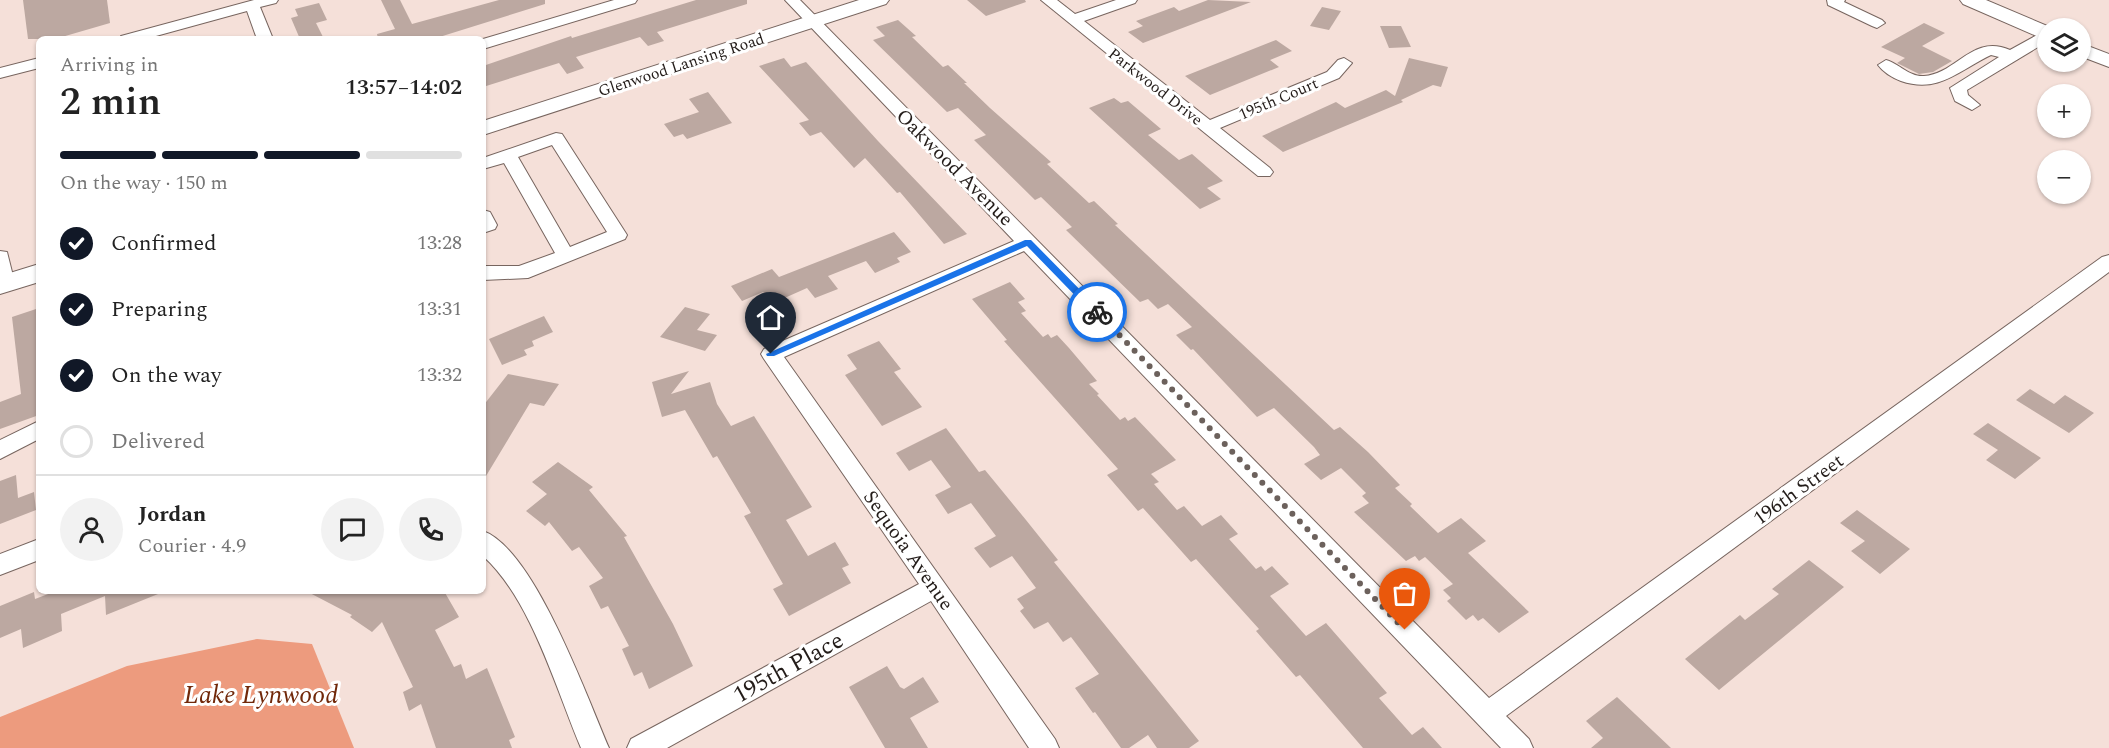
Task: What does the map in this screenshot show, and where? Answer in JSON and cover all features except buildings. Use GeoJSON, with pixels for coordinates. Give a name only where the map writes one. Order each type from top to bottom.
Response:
{"type":"FeatureCollection","features":[{"type":"Feature","properties":{"kind":"main road","name":"Glenwood Lansing Road"},"geometry":{"type":"LineString","coordinates":[[486,127],[879,0]]}},
{"type":"Feature","properties":{"kind":"main road"},"geometry":{"type":"LineString","coordinates":[[1970,0],[2037,29]]}},
{"type":"Feature","properties":{"kind":"main road"},"geometry":{"type":"LineString","coordinates":[[2091,54],[2109,61]]}},
{"type":"Feature","properties":{"kind":"main road"},"geometry":{"type":"LineString","coordinates":[[2,285],[36,274]]}},
{"type":"Feature","properties":{"kind":"street"},"geometry":{"type":"LineString","coordinates":[[138,36],[272,0]]}},
{"type":"Feature","properties":{"kind":"street"},"geometry":{"type":"LineString","coordinates":[[486,43],[630,0]]}},
{"type":"Feature","properties":{"kind":"street","name":"Oakwood Avenue"},"geometry":{"type":"LineString","coordinates":[[792,0],[1519,748]]}},
{"type":"Feature","properties":{"kind":"street","name":"Parkwood Drive"},"geometry":{"type":"LineString","coordinates":[[1048,0],[1264,172]]}},
{"type":"Feature","properties":{"kind":"street"},"geometry":{"type":"LineString","coordinates":[[1073,20],[1130,0]]}},
{"type":"Feature","properties":{"kind":"street"},"geometry":{"type":"LineString","coordinates":[[1838,0],[1833,2],[1877,23]]}},
{"type":"Feature","properties":{"kind":"street"},"geometry":{"type":"LineString","coordinates":[[252,5],[264,36]]}},
{"type":"Feature","properties":{"kind":"street"},"geometry":{"type":"LineString","coordinates":[[1972,105],[1961,97],[1958,88],[2037,41]]}},
{"type":"Feature","properties":{"kind":"street"},"geometry":{"type":"LineString","coordinates":[[1886,65],[1909,79],[1931,82],[1989,50],[2000,51],[2011,56]]}},
{"type":"Feature","properties":{"kind":"street","name":"195th Court"},"geometry":{"type":"LineString","coordinates":[[1208,127],[1333,75],[1344,63]]}},
{"type":"Feature","properties":{"kind":"street"},"geometry":{"type":"LineString","coordinates":[[0,73],[36,64]]}},
{"type":"Feature","properties":{"kind":"street"},"geometry":{"type":"LineString","coordinates":[[486,163],[556,138],[618,235],[522,273],[486,273]]}},
{"type":"Feature","properties":{"kind":"street"},"geometry":{"type":"LineString","coordinates":[[508,155],[566,256]]}},
{"type":"Feature","properties":{"kind":"street","name":"Sequoia Avenue"},"geometry":{"type":"LineString","coordinates":[[1028,242],[771,354],[936,587],[1045,748]]}},
{"type":"Feature","properties":{"kind":"street"},"geometry":{"type":"LineString","coordinates":[[0,257],[2,285]]}},
{"type":"Feature","properties":{"kind":"street","name":"196th Street"},"geometry":{"type":"LineString","coordinates":[[1486,715],[2109,262]]}},
{"type":"Feature","properties":{"kind":"street"},"geometry":{"type":"LineString","coordinates":[[0,450],[36,431]]}},
{"type":"Feature","properties":{"kind":"street"},"geometry":{"type":"LineString","coordinates":[[486,544],[498,553],[520,580],[534,604],[595,748]]}},
{"type":"Feature","properties":{"kind":"street"},"geometry":{"type":"LineString","coordinates":[[0,565],[36,550]]}},
{"type":"Feature","properties":{"kind":"street","name":"195th Place"},"geometry":{"type":"LineString","coordinates":[[641,748],[936,587]]}},
{"type":"Feature","properties":{"kind":"water","name":"Lake Lynwood"},"geometry":{"type":"Polygon","coordinates":[[[257,639],[312,644],[354,748],[0,748],[0,717],[127,666],[257,639]]]}},
{"type":"Feature","properties":{"kind":"way so far"},"geometry":{"type":"LineString","coordinates":[[1097,312],[1405,630]]}},
{"type":"Feature","properties":{"kind":"route"},"geometry":{"type":"LineString","coordinates":[[771,354],[1028,242],[1097,312]]}}]}
